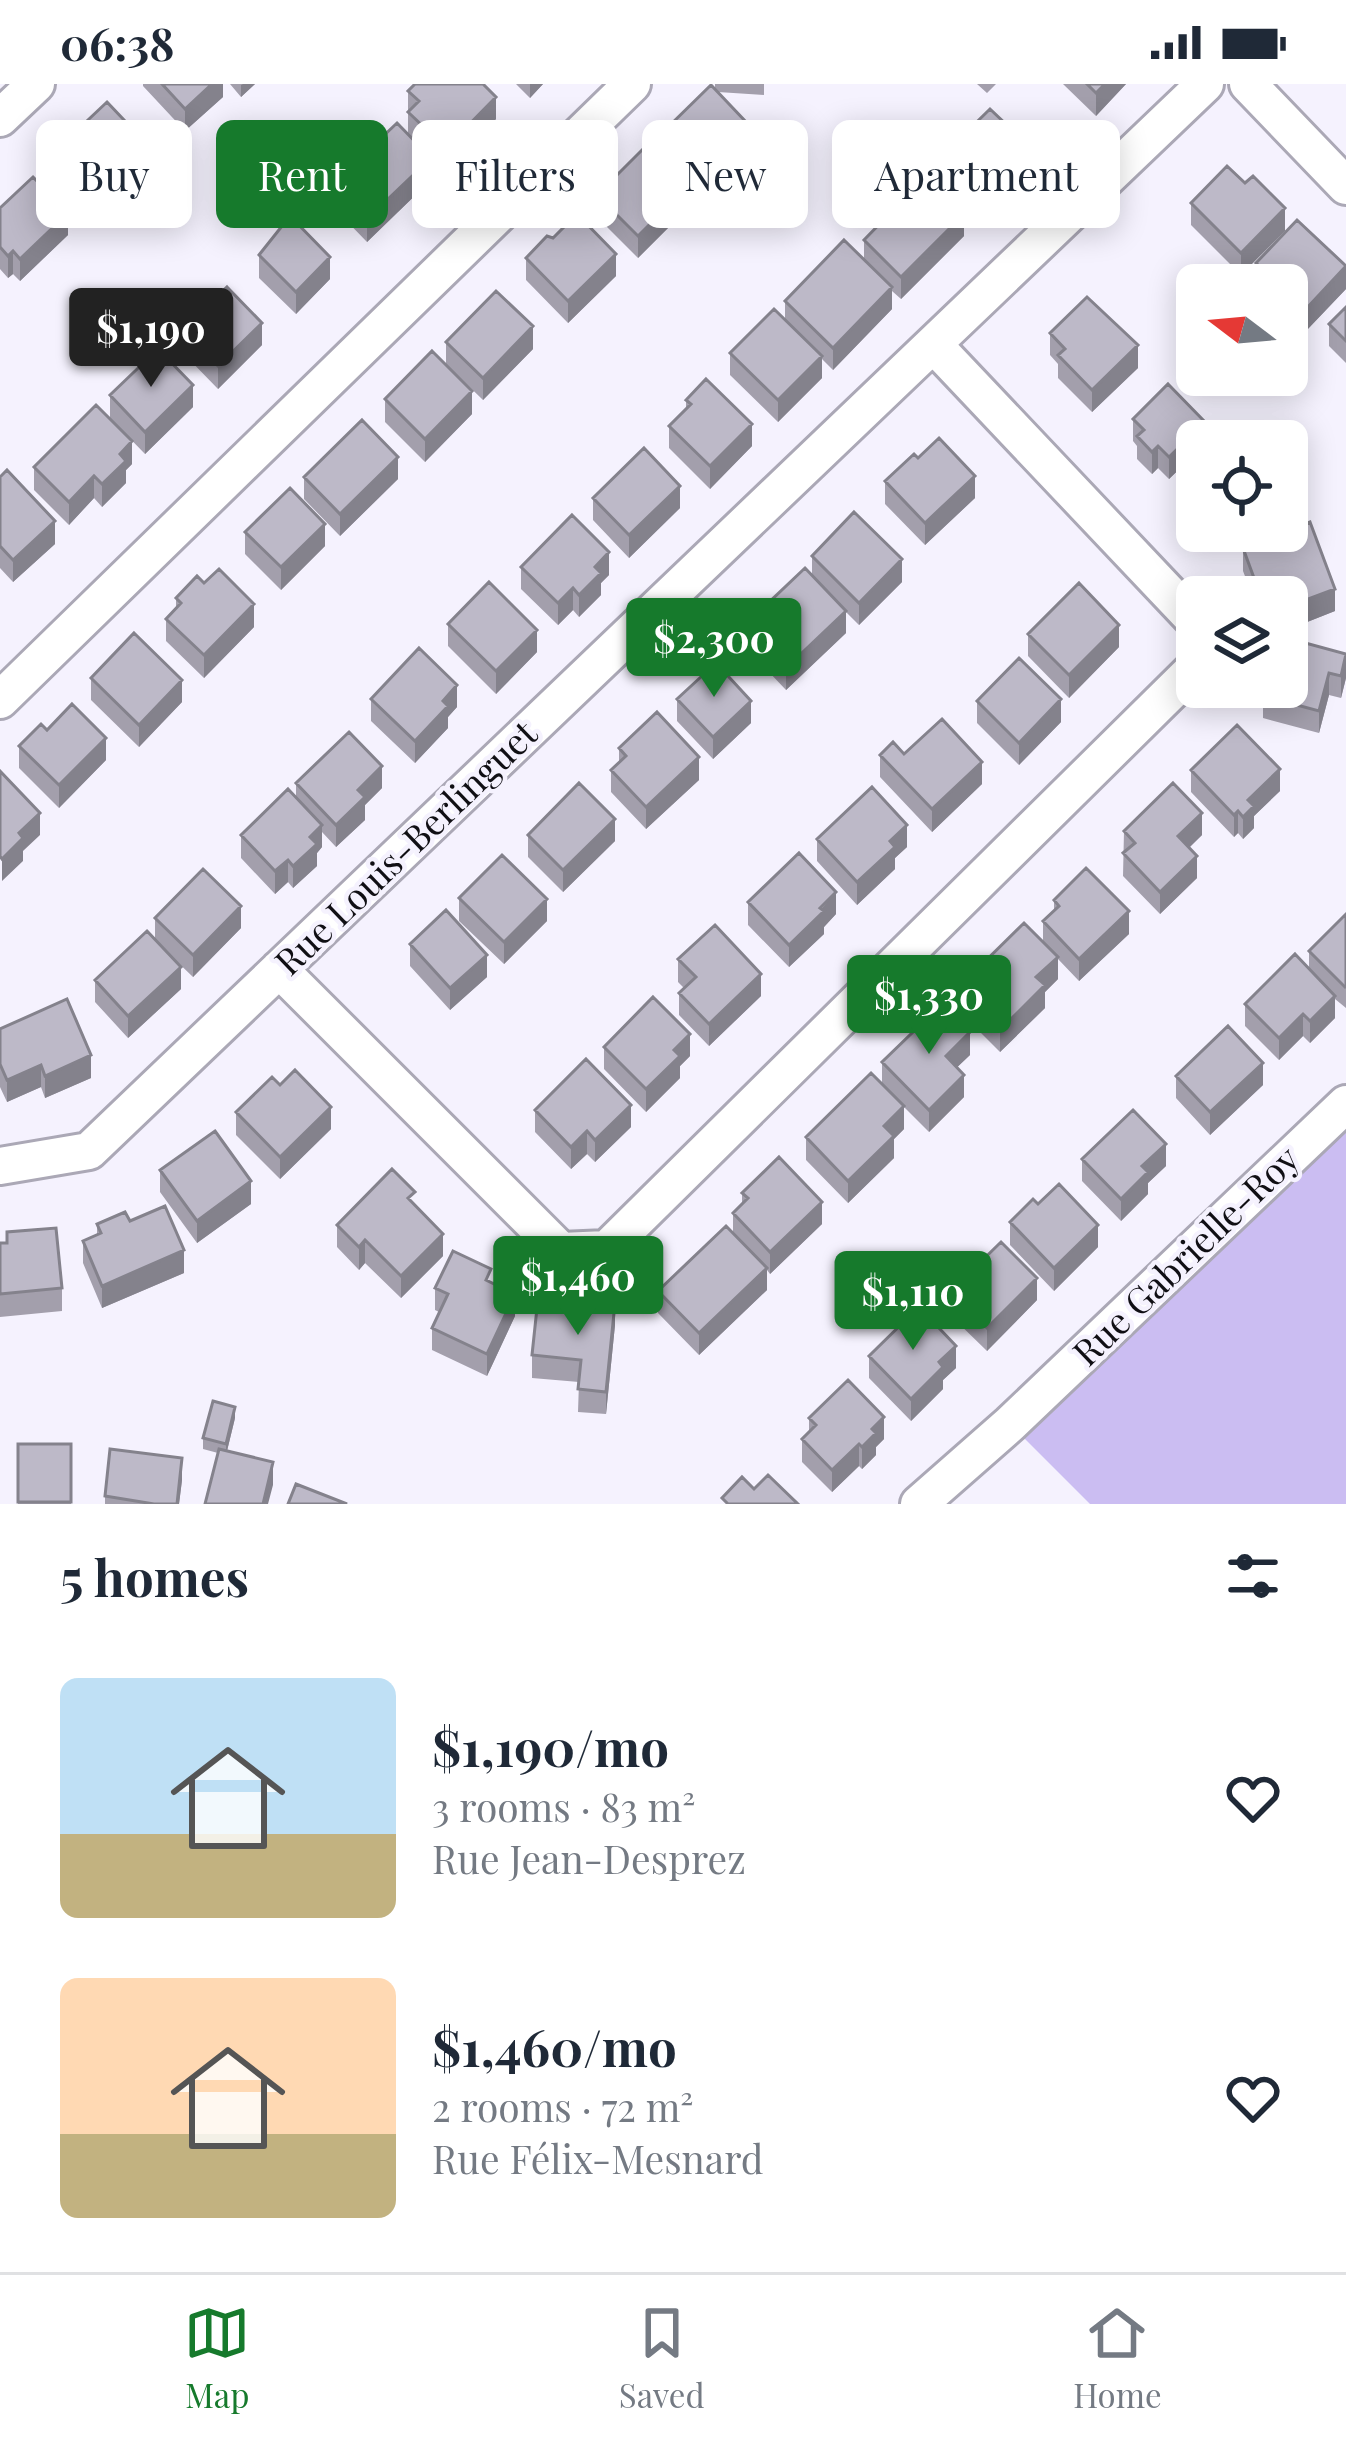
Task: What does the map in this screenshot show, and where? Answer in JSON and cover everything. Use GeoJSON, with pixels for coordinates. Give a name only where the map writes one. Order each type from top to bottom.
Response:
{"type":"FeatureCollection","features":[{"type":"Feature","properties":{"kind":"street"},"geometry":{"type":"LineString","coordinates":[[0,118],[36,84]]}},
{"type":"Feature","properties":{"kind":"street"},"geometry":{"type":"LineString","coordinates":[[0,700],[632,84]]}},
{"type":"Feature","properties":{"kind":"street","name":"Rue Louis-Berlinguet"},"geometry":{"type":"LineString","coordinates":[[0,1166],[89,1151],[1205,84]]}},
{"type":"Feature","properties":{"kind":"street"},"geometry":{"type":"LineString","coordinates":[[1248,84],[1346,186]]}},
{"type":"Feature","properties":{"kind":"street"},"geometry":{"type":"LineString","coordinates":[[933,344],[1176,601]]}},
{"type":"Feature","properties":{"kind":"street"},"geometry":{"type":"LineString","coordinates":[[279,969],[561,1250],[607,1249],[1176,687]]}},
{"type":"Feature","properties":{"kind":"street","name":"Rue Gabrielle-Roy"},"geometry":{"type":"LineString","coordinates":[[919,1504],[1010,1424],[1346,1104]]}},
{"type":"Feature","properties":{"kind":"shaded area"},"geometry":{"type":"Polygon","coordinates":[[[1346,1104],[1346,1504],[1090,1504],[1010,1424],[1346,1104]]]}},
{"type":"Feature","properties":{"kind":"building"},"geometry":{"type":"Polygon","coordinates":[[[162,84],[212,84],[185,109],[162,84]]]}},
{"type":"Feature","properties":{"kind":"building"},"geometry":{"type":"Polygon","coordinates":[[[415,84],[483,84],[496,97],[473,120],[416,120],[408,112],[419,101],[408,91],[415,84]]]}},
{"type":"Feature","properties":{"kind":"building"},"geometry":{"type":"Polygon","coordinates":[[[711,85],[744,120],[675,120],[711,85]]]}},
{"type":"Feature","properties":{"kind":"building"},"geometry":{"type":"Polygon","coordinates":[[[107,102],[124,120],[88,120],[107,102]]]}},
{"type":"Feature","properties":{"kind":"building"},"geometry":{"type":"Polygon","coordinates":[[[990,109],[1002,120],[979,120],[990,109]]]}},
{"type":"Feature","properties":{"kind":"building"},"geometry":{"type":"Polygon","coordinates":[[[397,123],[412,138],[412,176],[388,199],[388,132],[397,123]]]}},
{"type":"Feature","properties":{"kind":"building"},"geometry":{"type":"Polygon","coordinates":[[[642,150],[642,228],[646,228],[638,236],[618,216],[618,174],[642,150]]]}},
{"type":"Feature","properties":{"kind":"building"},"geometry":{"type":"Polygon","coordinates":[[[1227,166],[1245,183],[1253,176],[1285,208],[1241,253],[1191,203],[1227,166]]]}},
{"type":"Feature","properties":{"kind":"building"},"geometry":{"type":"Polygon","coordinates":[[[33,177],[36,228],[52,228],[20,259],[13,251],[8,256],[0,247],[0,208],[33,177]]]}},
{"type":"Feature","properties":{"kind":"building"},"geometry":{"type":"Polygon","coordinates":[[[1297,220],[1346,266],[1308,307],[1308,264],[1256,263],[1297,220]]]}},
{"type":"Feature","properties":{"kind":"building"},"geometry":{"type":"Polygon","coordinates":[[[280,228],[302,228],[330,257],[296,292],[259,255],[280,228]]]}},
{"type":"Feature","properties":{"kind":"building"},"geometry":{"type":"Polygon","coordinates":[[[563,228],[591,228],[616,254],[568,301],[526,258],[547,236],[553,238],[563,228]]]}},
{"type":"Feature","properties":{"kind":"building"},"geometry":{"type":"Polygon","coordinates":[[[876,228],[950,228],[901,277],[864,240],[876,228]]]}},
{"type":"Feature","properties":{"kind":"building"},"geometry":{"type":"Polygon","coordinates":[[[844,240],[892,287],[833,348],[785,301],[844,240]]]}},
{"type":"Feature","properties":{"kind":"building"},"geometry":{"type":"Polygon","coordinates":[[[227,287],[262,323],[218,366],[183,331],[227,287]]]}},
{"type":"Feature","properties":{"kind":"building"},"geometry":{"type":"Polygon","coordinates":[[[496,291],[533,326],[483,378],[446,342],[496,291]]]}},
{"type":"Feature","properties":{"kind":"building"},"geometry":{"type":"Polygon","coordinates":[[[1087,297],[1138,345],[1092,390],[1058,355],[1065,349],[1050,333],[1087,297]]]}},
{"type":"Feature","properties":{"kind":"building"},"geometry":{"type":"Polygon","coordinates":[[[1346,307],[1346,341],[1329,324],[1346,307]]]}},
{"type":"Feature","properties":{"kind":"building"},"geometry":{"type":"Polygon","coordinates":[[[774,309],[822,356],[778,400],[730,353],[774,309]]]}},
{"type":"Feature","properties":{"kind":"building"},"geometry":{"type":"Polygon","coordinates":[[[158,349],[193,385],[145,432],[110,395],[158,349]]]}},
{"type":"Feature","properties":{"kind":"building"},"geometry":{"type":"Polygon","coordinates":[[[432,351],[472,391],[425,439],[385,399],[432,351]]]}},
{"type":"Feature","properties":{"kind":"building"},"geometry":{"type":"Polygon","coordinates":[[[706,379],[752,424],[710,466],[669,426],[691,404],[686,400],[706,379]]]}},
{"type":"Feature","properties":{"kind":"building"},"geometry":{"type":"Polygon","coordinates":[[[1168,384],[1203,420],[1176,420],[1176,450],[1169,457],[1158,446],[1152,452],[1137,436],[1144,430],[1133,419],[1168,384]]]}},
{"type":"Feature","properties":{"kind":"building"},"geometry":{"type":"Polygon","coordinates":[[[96,405],[132,441],[120,454],[126,461],[102,484],[94,476],[69,502],[34,467],[96,405]]]}},
{"type":"Feature","properties":{"kind":"building"},"geometry":{"type":"Polygon","coordinates":[[[362,420],[398,457],[340,514],[304,477],[362,420]]]}},
{"type":"Feature","properties":{"kind":"building"},"geometry":{"type":"Polygon","coordinates":[[[939,438],[975,476],[925,523],[885,481],[939,438]]]}},
{"type":"Feature","properties":{"kind":"building"},"geometry":{"type":"Polygon","coordinates":[[[644,448],[680,486],[629,535],[593,498],[644,448]]]}},
{"type":"Feature","properties":{"kind":"building"},"geometry":{"type":"Polygon","coordinates":[[[7,470],[55,521],[13,560],[0,546],[0,477],[7,470]]]}},
{"type":"Feature","properties":{"kind":"building"},"geometry":{"type":"Polygon","coordinates":[[[290,488],[325,524],[281,567],[245,532],[290,488]]]}},
{"type":"Feature","properties":{"kind":"building"},"geometry":{"type":"Polygon","coordinates":[[[854,512],[902,559],[859,603],[812,556],[854,512]]]}},
{"type":"Feature","properties":{"kind":"building"},"geometry":{"type":"Polygon","coordinates":[[[572,515],[609,552],[595,567],[601,573],[579,595],[573,588],[558,603],[521,567],[572,515]]]}},
{"type":"Feature","properties":{"kind":"building"},"geometry":{"type":"Polygon","coordinates":[[[1308,523],[1335,589],[1308,599],[1308,576],[1253,576],[1244,552],[1308,552],[1308,523]]]}},
{"type":"Feature","properties":{"kind":"building"},"geometry":{"type":"Polygon","coordinates":[[[805,568],[846,611],[786,668],[745,625],[805,568]]]}},
{"type":"Feature","properties":{"kind":"building"},"geometry":{"type":"Polygon","coordinates":[[[219,569],[254,604],[204,655],[166,619],[181,603],[176,598],[197,576],[204,583],[219,569]]]}},
{"type":"Feature","properties":{"kind":"building"},"geometry":{"type":"Polygon","coordinates":[[[489,582],[537,630],[496,671],[448,624],[489,582]]]}},
{"type":"Feature","properties":{"kind":"building"},"geometry":{"type":"Polygon","coordinates":[[[1079,583],[1119,625],[1069,675],[1028,634],[1079,583]]]}},
{"type":"Feature","properties":{"kind":"building"},"geometry":{"type":"Polygon","coordinates":[[[134,633],[182,680],[139,725],[91,678],[134,633]]]}},
{"type":"Feature","properties":{"kind":"building"},"geometry":{"type":"Polygon","coordinates":[[[1308,644],[1346,654],[1341,676],[1329,673],[1319,711],[1308,708],[1308,644]]]}},
{"type":"Feature","properties":{"kind":"building"},"geometry":{"type":"Polygon","coordinates":[[[419,648],[457,685],[443,701],[448,706],[415,741],[371,699],[419,648]]]}},
{"type":"Feature","properties":{"kind":"building"},"geometry":{"type":"Polygon","coordinates":[[[1019,658],[1061,699],[1019,743],[977,701],[1019,658]]]}},
{"type":"Feature","properties":{"kind":"building"},"geometry":{"type":"Polygon","coordinates":[[[716,663],[751,701],[713,737],[677,699],[716,663]]]}},
{"type":"Feature","properties":{"kind":"building"},"geometry":{"type":"Polygon","coordinates":[[[72,704],[106,738],[59,785],[19,746],[41,724],[47,730],[72,704]]]}},
{"type":"Feature","properties":{"kind":"building"},"geometry":{"type":"Polygon","coordinates":[[[657,712],[699,757],[646,807],[611,770],[626,756],[619,748],[657,712]]]}},
{"type":"Feature","properties":{"kind":"building"},"geometry":{"type":"Polygon","coordinates":[[[942,719],[982,762],[932,809],[880,755],[893,742],[904,754],[942,719]]]}},
{"type":"Feature","properties":{"kind":"building"},"geometry":{"type":"Polygon","coordinates":[[[1237,725],[1280,769],[1248,800],[1254,806],[1243,817],[1238,811],[1234,815],[1191,770],[1237,725]]]}},
{"type":"Feature","properties":{"kind":"building"},"geometry":{"type":"Polygon","coordinates":[[[349,732],[382,766],[358,790],[365,797],[336,825],[296,783],[349,732]]]}},
{"type":"Feature","properties":{"kind":"building"},"geometry":{"type":"Polygon","coordinates":[[[0,771],[40,813],[2,859],[0,856],[0,771]]]}},
{"type":"Feature","properties":{"kind":"building"},"geometry":{"type":"Polygon","coordinates":[[[579,783],[615,819],[563,870],[528,835],[579,783]]]}},
{"type":"Feature","properties":{"kind":"building"},"geometry":{"type":"Polygon","coordinates":[[[1173,783],[1202,813],[1178,836],[1197,856],[1160,892],[1123,853],[1135,843],[1124,831],[1173,783]]]}},
{"type":"Feature","properties":{"kind":"building"},"geometry":{"type":"Polygon","coordinates":[[[872,787],[907,825],[890,841],[895,847],[857,882],[817,839],[872,787]]]}},
{"type":"Feature","properties":{"kind":"building"},"geometry":{"type":"Polygon","coordinates":[[[288,789],[322,825],[310,837],[317,844],[293,866],[288,860],[275,871],[241,835],[288,789]]]}},
{"type":"Feature","properties":{"kind":"building"},"geometry":{"type":"Polygon","coordinates":[[[799,853],[836,892],[820,908],[824,911],[789,945],[748,902],[799,853]]]}},
{"type":"Feature","properties":{"kind":"building"},"geometry":{"type":"Polygon","coordinates":[[[502,855],[547,899],[504,942],[459,898],[502,855]]]}},
{"type":"Feature","properties":{"kind":"building"},"geometry":{"type":"Polygon","coordinates":[[[1086,868],[1129,911],[1079,959],[1043,921],[1059,906],[1054,900],[1086,868]]]}},
{"type":"Feature","properties":{"kind":"building"},"geometry":{"type":"Polygon","coordinates":[[[203,869],[241,906],[193,955],[155,918],[203,869]]]}},
{"type":"Feature","properties":{"kind":"building"},"geometry":{"type":"Polygon","coordinates":[[[446,910],[487,955],[450,988],[410,944],[446,910]]]}},
{"type":"Feature","properties":{"kind":"building"},"geometry":{"type":"Polygon","coordinates":[[[1346,914],[1346,986],[1345,987],[1309,951],[1346,914]]]}},
{"type":"Feature","properties":{"kind":"building"},"geometry":{"type":"Polygon","coordinates":[[[1024,923],[1058,957],[1036,977],[1045,985],[1000,1030],[958,988],[1024,923]]]}},
{"type":"Feature","properties":{"kind":"building"},"geometry":{"type":"Polygon","coordinates":[[[715,925],[761,974],[709,1024],[679,993],[696,977],[678,959],[715,925]]]}},
{"type":"Feature","properties":{"kind":"building"},"geometry":{"type":"Polygon","coordinates":[[[147,931],[181,967],[128,1016],[95,980],[147,931]]]}},
{"type":"Feature","properties":{"kind":"building"},"geometry":{"type":"Polygon","coordinates":[[[1295,954],[1335,996],[1310,1021],[1303,1014],[1279,1038],[1245,1004],[1295,954]]]}},
{"type":"Feature","properties":{"kind":"building"},"geometry":{"type":"Polygon","coordinates":[[[653,997],[690,1034],[674,1050],[680,1056],[646,1089],[604,1047],[653,997]]]}},
{"type":"Feature","properties":{"kind":"building"},"geometry":{"type":"Polygon","coordinates":[[[67,999],[91,1055],[45,1076],[41,1065],[7,1080],[0,1064],[0,1029],[67,999]]]}},
{"type":"Feature","properties":{"kind":"building"},"geometry":{"type":"Polygon","coordinates":[[[942,1004],[970,1032],[946,1056],[964,1075],[929,1110],[882,1062],[942,1004]]]}},
{"type":"Feature","properties":{"kind":"building"},"geometry":{"type":"Polygon","coordinates":[[[1228,1026],[1263,1063],[1210,1112],[1176,1076],[1228,1026]]]}},
{"type":"Feature","properties":{"kind":"building"},"geometry":{"type":"Polygon","coordinates":[[[586,1059],[631,1105],[595,1140],[587,1131],[571,1147],[535,1110],[586,1059]]]}},
{"type":"Feature","properties":{"kind":"building"},"geometry":{"type":"Polygon","coordinates":[[[295,1070],[331,1107],[280,1157],[236,1112],[272,1077],[280,1085],[295,1070]]]}},
{"type":"Feature","properties":{"kind":"building"},"geometry":{"type":"Polygon","coordinates":[[[871,1073],[904,1106],[884,1126],[894,1136],[848,1181],[806,1137],[871,1073]]]}},
{"type":"Feature","properties":{"kind":"building"},"geometry":{"type":"Polygon","coordinates":[[[1133,1110],[1166,1144],[1142,1166],[1148,1172],[1121,1199],[1082,1159],[1133,1110]]]}},
{"type":"Feature","properties":{"kind":"building"},"geometry":{"type":"Polygon","coordinates":[[[215,1131],[251,1181],[197,1221],[160,1170],[215,1131]]]}},
{"type":"Feature","properties":{"kind":"building"},"geometry":{"type":"Polygon","coordinates":[[[779,1157],[822,1202],[770,1252],[733,1213],[748,1198],[742,1193],[779,1157]]]}},
{"type":"Feature","properties":{"kind":"building"},"geometry":{"type":"Polygon","coordinates":[[[392,1169],[415,1192],[408,1198],[443,1234],[401,1276],[365,1240],[359,1247],[337,1225],[392,1169]]]}},
{"type":"Feature","properties":{"kind":"building"},"geometry":{"type":"Polygon","coordinates":[[[1059,1184],[1098,1225],[1054,1268],[1010,1222],[1033,1199],[1038,1204],[1059,1184]]]}},
{"type":"Feature","properties":{"kind":"building"},"geometry":{"type":"Polygon","coordinates":[[[165,1206],[184,1250],[102,1286],[83,1241],[101,1233],[97,1224],[125,1212],[130,1221],[165,1206]]]}},
{"type":"Feature","properties":{"kind":"building"},"geometry":{"type":"Polygon","coordinates":[[[726,1226],[767,1268],[699,1333],[658,1291],[726,1226]]]}},
{"type":"Feature","properties":{"kind":"building"},"geometry":{"type":"Polygon","coordinates":[[[56,1228],[62,1288],[0,1294],[0,1243],[7,1243],[7,1232],[56,1228]]]}},
{"type":"Feature","properties":{"kind":"building"},"geometry":{"type":"Polygon","coordinates":[[[1001,1242],[1037,1278],[987,1328],[950,1292],[1001,1242]]]}},
{"type":"Feature","properties":{"kind":"building"},"geometry":{"type":"Polygon","coordinates":[[[453,1251],[491,1269],[486,1280],[515,1294],[487,1354],[432,1328],[448,1294],[435,1288],[453,1251]]]}},
{"type":"Feature","properties":{"kind":"building"},"geometry":{"type":"Polygon","coordinates":[[[557,1298],[615,1303],[606,1392],[578,1389],[581,1360],[532,1355],[537,1308],[556,1310],[557,1298]]]}},
{"type":"Feature","properties":{"kind":"building"},"geometry":{"type":"Polygon","coordinates":[[[919,1307],[956,1346],[939,1362],[943,1367],[911,1399],[869,1356],[919,1307]]]}},
{"type":"Feature","properties":{"kind":"building"},"geometry":{"type":"Polygon","coordinates":[[[848,1380],[884,1417],[872,1429],[876,1433],[832,1470],[802,1439],[816,1425],[809,1418],[848,1380]]]}},
{"type":"Feature","properties":{"kind":"building"},"geometry":{"type":"Polygon","coordinates":[[[213,1401],[235,1407],[226,1444],[203,1438],[213,1401]]]}},
{"type":"Feature","properties":{"kind":"building"},"geometry":{"type":"Polygon","coordinates":[[[18,1444],[71,1444],[71,1502],[18,1502],[18,1444]]]}},
{"type":"Feature","properties":{"kind":"building"},"geometry":{"type":"Polygon","coordinates":[[[110,1449],[182,1458],[177,1504],[105,1496],[110,1449]]]}},
{"type":"Feature","properties":{"kind":"building"},"geometry":{"type":"Polygon","coordinates":[[[219,1449],[273,1462],[263,1504],[205,1504],[219,1449]]]}},
{"type":"Feature","properties":{"kind":"building"},"geometry":{"type":"Polygon","coordinates":[[[768,1475],[798,1504],[726,1504],[722,1498],[742,1477],[754,1489],[768,1475]]]}},
{"type":"Feature","properties":{"kind":"building"},"geometry":{"type":"Polygon","coordinates":[[[296,1484],[347,1504],[288,1504],[296,1484]]]}}]}
